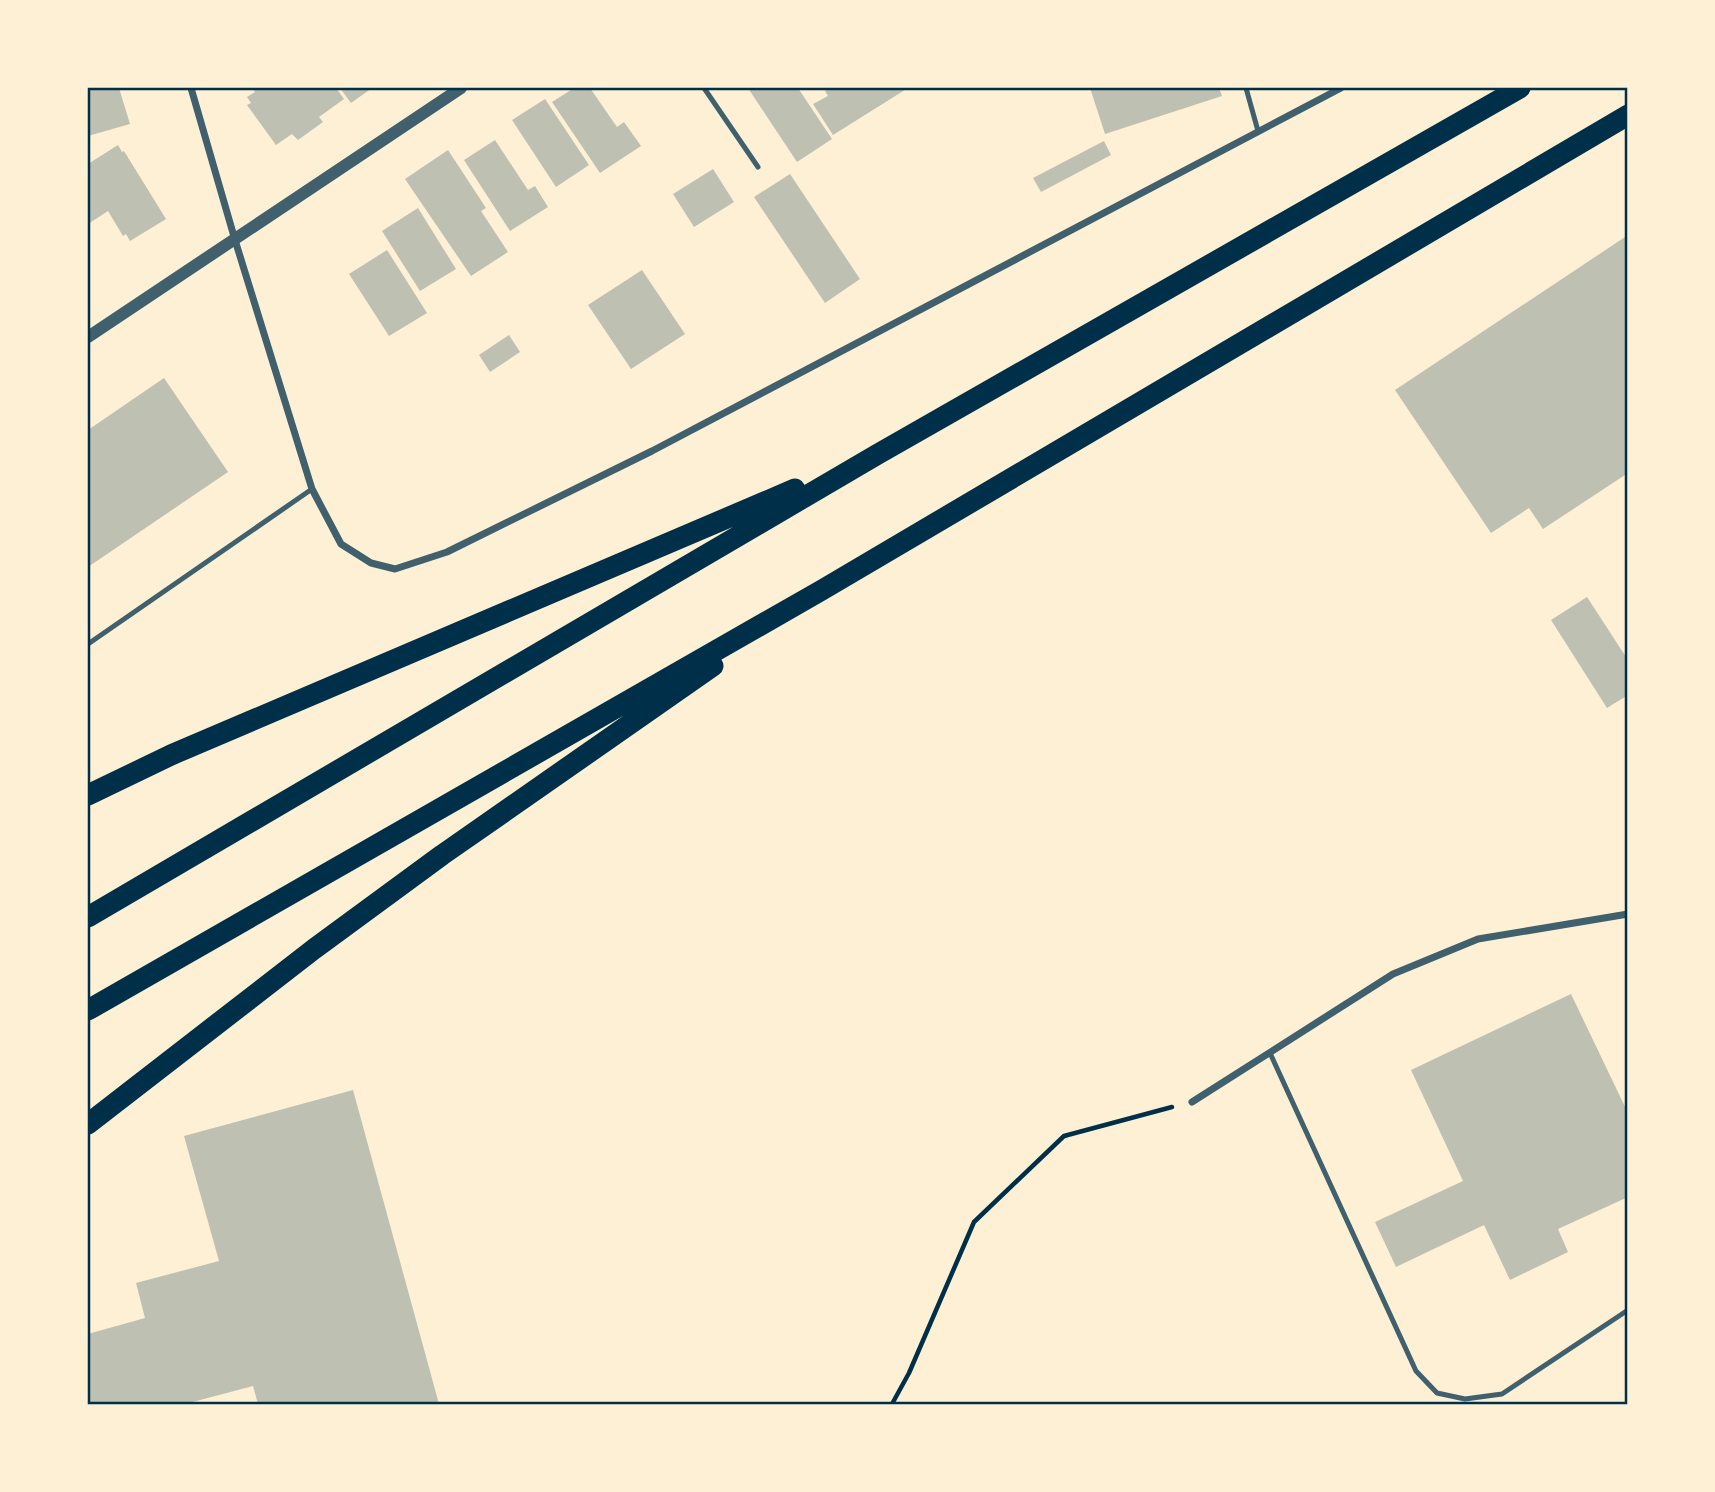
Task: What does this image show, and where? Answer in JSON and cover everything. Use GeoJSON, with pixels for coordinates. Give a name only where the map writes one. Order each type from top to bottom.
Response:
{"type":"FeatureCollection","features":[{"type":"Feature","properties":{"kind":"highway"},"geometry":{"type":"LineString","coordinates":[[88,917],[878,454],[1520,88]]}},
{"type":"Feature","properties":{"kind":"highway"},"geometry":{"type":"LineString","coordinates":[[88,1010],[822,590],[1628,115]]}},
{"type":"Feature","properties":{"kind":"highway"},"geometry":{"type":"LineString","coordinates":[[88,795],[171,755],[878,454]]}},
{"type":"Feature","properties":{"kind":"highway"},"geometry":{"type":"LineString","coordinates":[[88,1124],[314,948],[442,855],[822,590]]}},
{"type":"Feature","properties":{"kind":"street"},"geometry":{"type":"LineString","coordinates":[[191,88],[312,489],[341,544],[371,563],[395,569],[447,552],[652,451],[1341,88]]}},
{"type":"Feature","properties":{"kind":"street"},"geometry":{"type":"LineString","coordinates":[[88,337],[461,88]]}},
{"type":"Feature","properties":{"kind":"street"},"geometry":{"type":"LineString","coordinates":[[1192,1102],[1393,974],[1478,939],[1628,914]]}},
{"type":"Feature","properties":{"kind":"lane"},"geometry":{"type":"LineString","coordinates":[[704,88],[758,167]]}},
{"type":"Feature","properties":{"kind":"lane"},"geometry":{"type":"LineString","coordinates":[[1246,88],[1258,131]]}},
{"type":"Feature","properties":{"kind":"lane"},"geometry":{"type":"LineString","coordinates":[[88,644],[312,489]]}},
{"type":"Feature","properties":{"kind":"lane"},"geometry":{"type":"LineString","coordinates":[[1270,1052],[1416,1371],[1437,1392],[1465,1399],[1502,1394],[1628,1310]]}},
{"type":"Feature","properties":{"kind":"path"},"geometry":{"type":"LineString","coordinates":[[892,1405],[909,1373],[974,1222],[1065,1136],[1192,1102]]}},
{"type":"Feature","properties":{"kind":"building"},"geometry":{"type":"Polygon","coordinates":[[[88,88],[119,88],[130,124],[88,136],[88,88]]]}},
{"type":"Feature","properties":{"kind":"building"},"geometry":{"type":"Polygon","coordinates":[[[252,88],[336,88],[344,99],[319,117],[323,122],[298,140],[292,134],[276,145],[247,105],[251,103],[247,97],[255,92],[252,88]]]}},
{"type":"Feature","properties":{"kind":"building"},"geometry":{"type":"Polygon","coordinates":[[[340,88],[372,88],[351,103],[340,88]]]}},
{"type":"Feature","properties":{"kind":"building"},"geometry":{"type":"Polygon","coordinates":[[[574,88],[590,88],[617,127],[624,122],[641,146],[600,173],[552,102],[574,88]]]}},
{"type":"Feature","properties":{"kind":"building"},"geometry":{"type":"Polygon","coordinates":[[[748,88],[798,88],[832,139],[797,162],[748,88]]]}},
{"type":"Feature","properties":{"kind":"building"},"geometry":{"type":"Polygon","coordinates":[[[830,88],[908,88],[833,135],[813,104],[828,96],[825,91],[830,88]]]}},
{"type":"Feature","properties":{"kind":"building"},"geometry":{"type":"Polygon","coordinates":[[[1090,88],[1219,88],[1222,96],[1105,134],[1090,88]]]}},
{"type":"Feature","properties":{"kind":"building"},"geometry":{"type":"Polygon","coordinates":[[[545,99],[589,165],[556,187],[512,120],[545,99]]]}},
{"type":"Feature","properties":{"kind":"building"},"geometry":{"type":"Polygon","coordinates":[[[495,140],[528,190],[535,186],[548,207],[510,231],[464,160],[495,140]]]}},
{"type":"Feature","properties":{"kind":"building"},"geometry":{"type":"Polygon","coordinates":[[[1104,141],[1111,155],[1041,192],[1033,178],[1104,141]]]}},
{"type":"Feature","properties":{"kind":"building"},"geometry":{"type":"Polygon","coordinates":[[[118,145],[166,219],[130,241],[126,234],[123,236],[108,211],[88,224],[88,164],[118,145]]]}},
{"type":"Feature","properties":{"kind":"building"},"geometry":{"type":"Polygon","coordinates":[[[448,150],[486,208],[481,211],[508,252],[471,276],[405,179],[448,150]]]}},
{"type":"Feature","properties":{"kind":"building"},"geometry":{"type":"Polygon","coordinates":[[[713,169],[734,202],[694,227],[673,194],[713,169]]]}},
{"type":"Feature","properties":{"kind":"building"},"geometry":{"type":"Polygon","coordinates":[[[790,174],[860,279],[825,303],[754,197],[790,174]]]}},
{"type":"Feature","properties":{"kind":"building"},"geometry":{"type":"Polygon","coordinates":[[[418,208],[456,269],[420,291],[382,231],[418,208]]]}},
{"type":"Feature","properties":{"kind":"building"},"geometry":{"type":"Polygon","coordinates":[[[1628,235],[1628,473],[1543,529],[1529,508],[1491,533],[1395,390],[1628,235]]]}},
{"type":"Feature","properties":{"kind":"building"},"geometry":{"type":"Polygon","coordinates":[[[387,250],[427,313],[389,336],[349,274],[387,250]]]}},
{"type":"Feature","properties":{"kind":"building"},"geometry":{"type":"Polygon","coordinates":[[[642,270],[685,334],[631,369],[588,305],[642,270]]]}},
{"type":"Feature","properties":{"kind":"building"},"geometry":{"type":"Polygon","coordinates":[[[509,335],[520,352],[490,372],[479,355],[509,335]]]}},
{"type":"Feature","properties":{"kind":"building"},"geometry":{"type":"Polygon","coordinates":[[[164,378],[228,472],[88,567],[88,430],[164,378]]]}},
{"type":"Feature","properties":{"kind":"building"},"geometry":{"type":"Polygon","coordinates":[[[1587,597],[1628,660],[1628,695],[1607,708],[1551,620],[1587,597]]]}},
{"type":"Feature","properties":{"kind":"building"},"geometry":{"type":"Polygon","coordinates":[[[1571,994],[1628,1113],[1628,1197],[1558,1229],[1568,1252],[1510,1280],[1484,1225],[1396,1267],[1375,1222],[1463,1181],[1411,1070],[1571,994]]]}},
{"type":"Feature","properties":{"kind":"building"},"geometry":{"type":"Polygon","coordinates":[[[353,1090],[439,1404],[258,1404],[253,1386],[185,1404],[88,1404],[88,1334],[145,1318],[136,1283],[219,1261],[184,1136],[353,1090]]]}}]}
